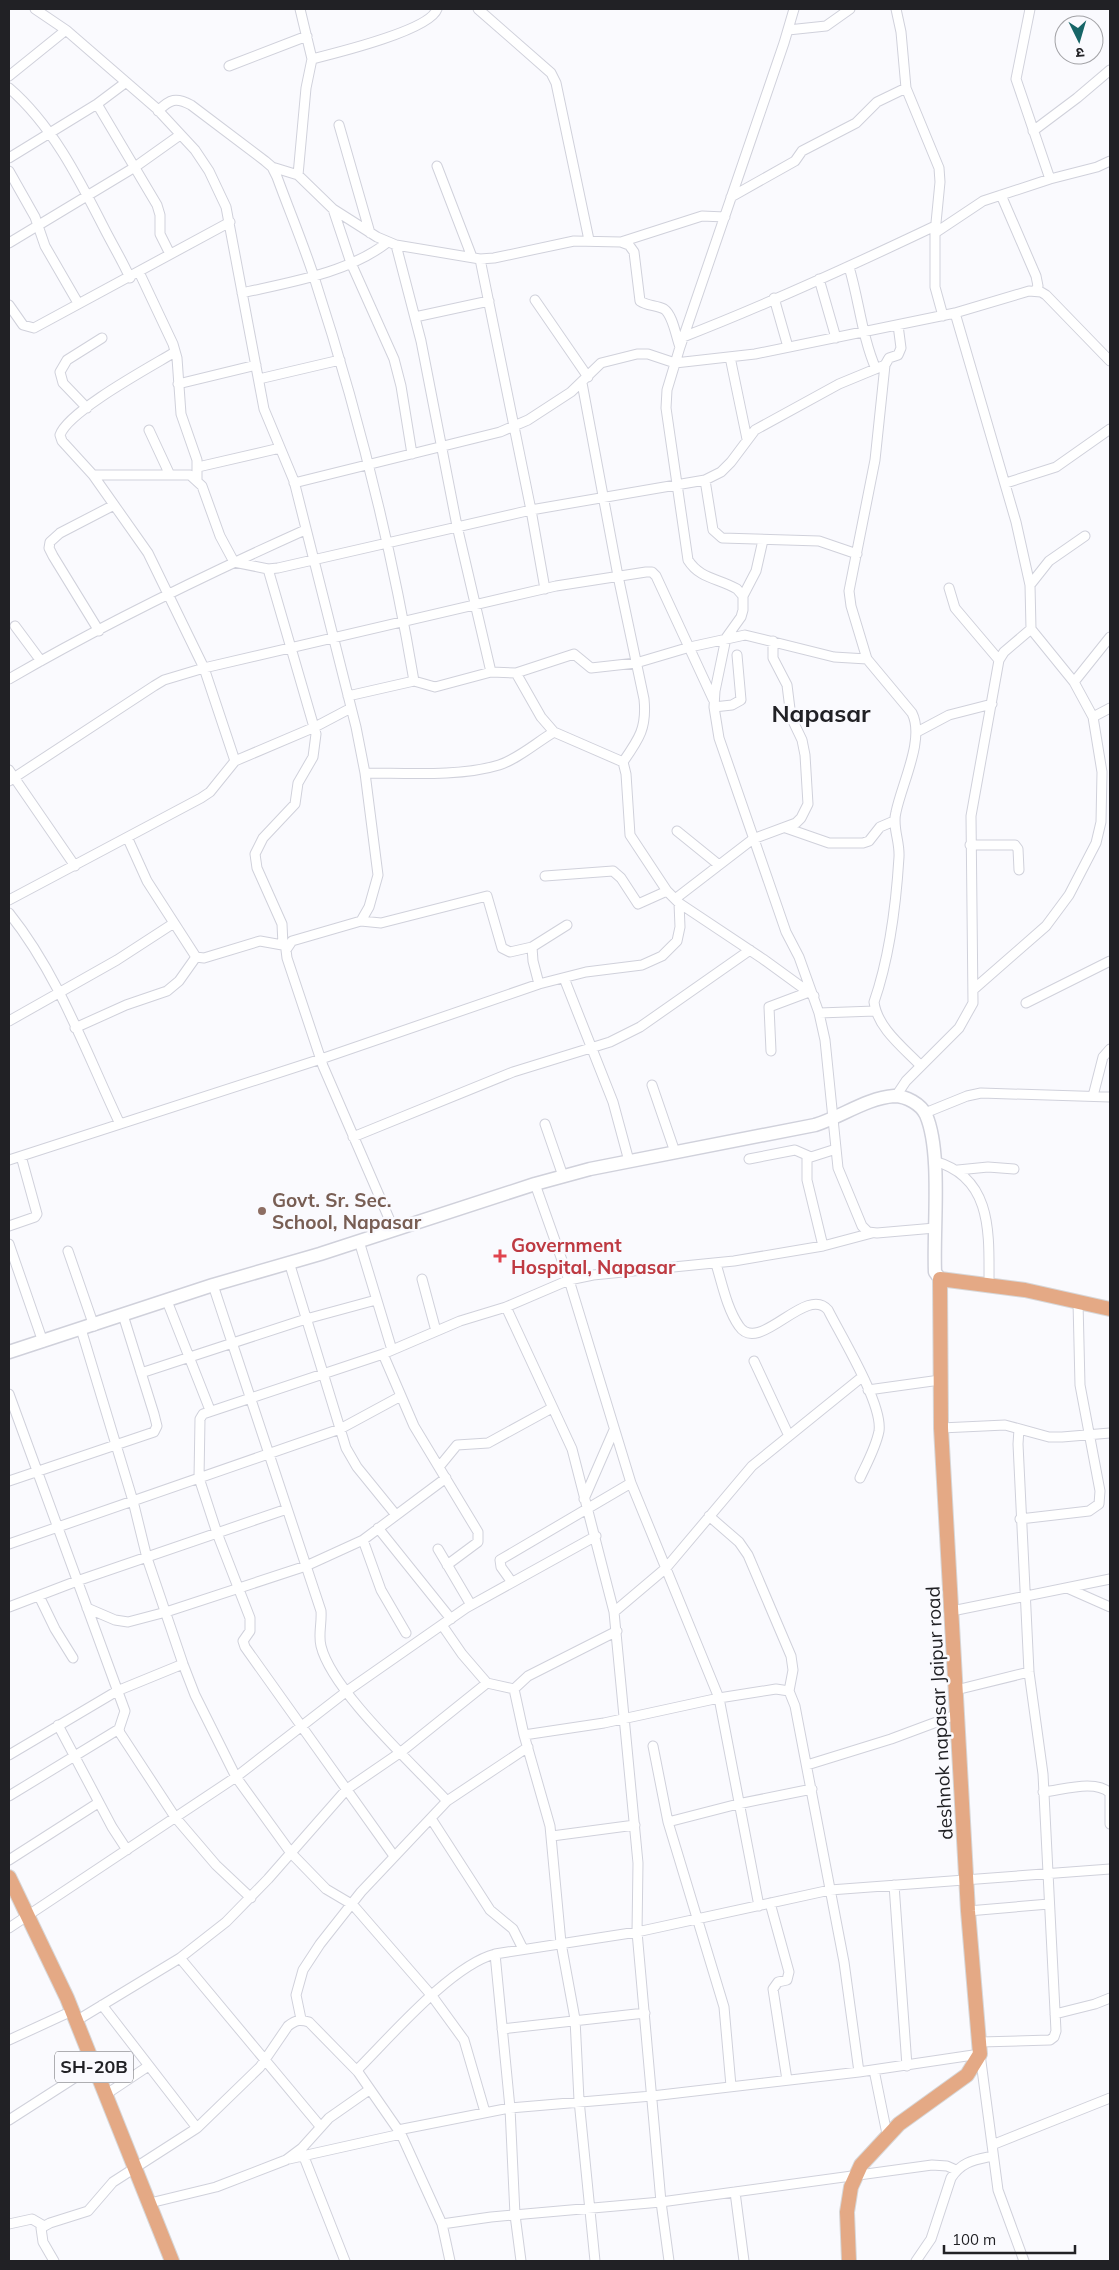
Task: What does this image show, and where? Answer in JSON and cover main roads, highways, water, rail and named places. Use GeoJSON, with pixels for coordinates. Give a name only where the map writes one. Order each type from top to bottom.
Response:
{"type":"FeatureCollection","features":[{"type":"Feature","properties":{"kind":"main road"},"geometry":{"type":"LineString","coordinates":[[9,1352],[535,1184],[629,1161],[791,1131],[834,1120],[878,1099],[896,1096],[912,1101],[925,1113],[930,1125],[934,1161],[935,1272],[940,1280],[989,1284],[1025,1290],[1110,1309]]}},
{"type":"Feature","properties":{"kind":"main road","name":"deshnok napasar Jaipur road"},"geometry":{"type":"LineString","coordinates":[[849,2261],[847,2212],[855,2176],[887,2134],[967,2075],[980,2048],[968,1911],[940,1428],[940,1280]]}},
{"type":"Feature","properties":{"kind":"main road","name":"SH-20B"},"geometry":{"type":"LineString","coordinates":[[9,1877],[74,2016],[172,2261]]}},
{"type":"Feature","properties":{"kind":"place","name":"Govt. Sr. Sec. School, Napasar"},"geometry":{"type":"Point","coordinates":[262,1211]}},
{"type":"Feature","properties":{"kind":"place","name":"Government Hospital, Napasar"},"geometry":{"type":"Point","coordinates":[500,1256]}},
{"type":"Feature","properties":{"kind":"district","name":"Napasar"},"geometry":{"type":"Point","coordinates":[821,714]}}]}
